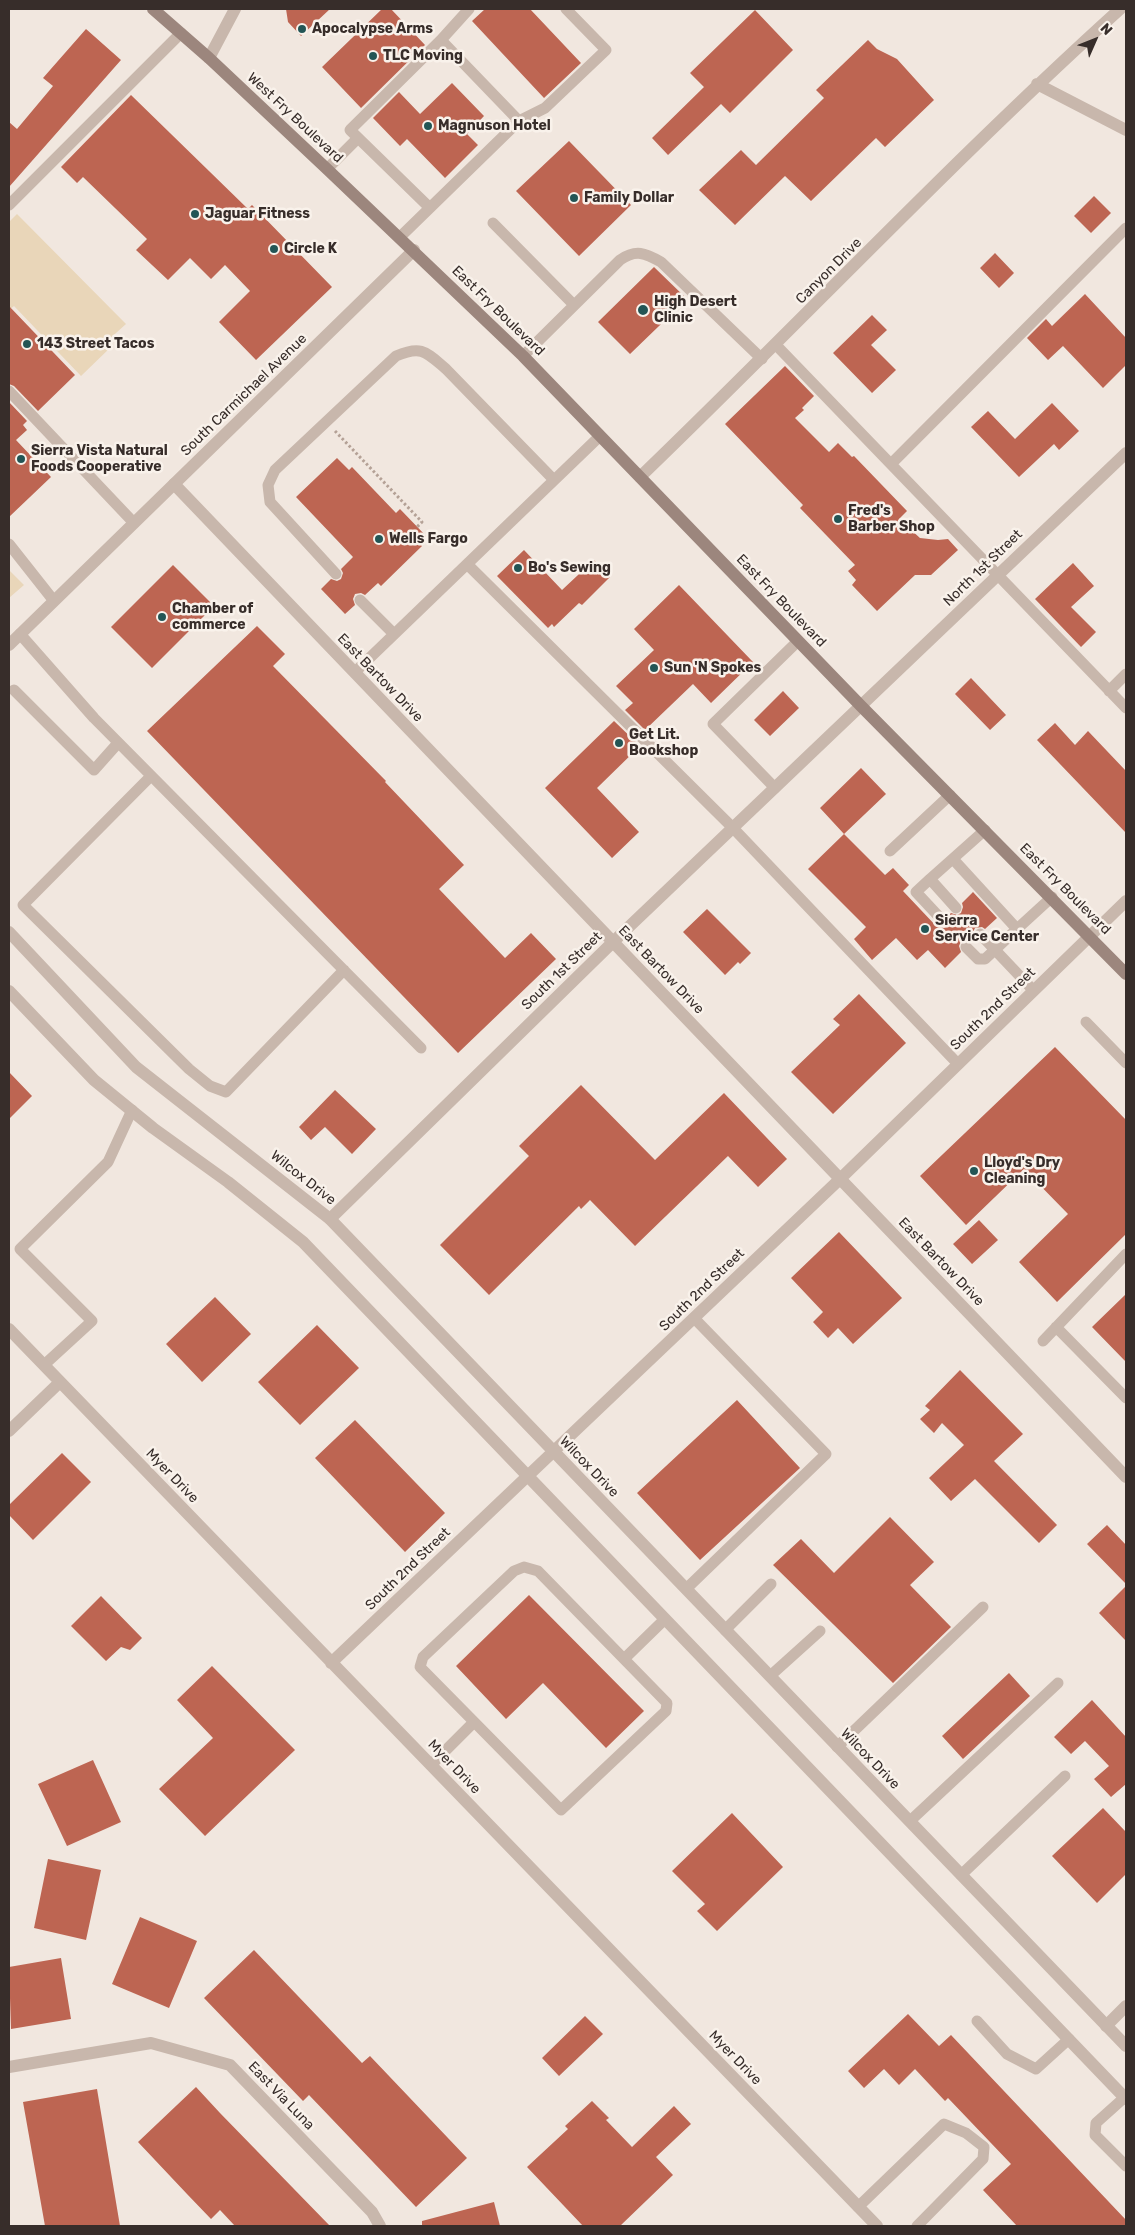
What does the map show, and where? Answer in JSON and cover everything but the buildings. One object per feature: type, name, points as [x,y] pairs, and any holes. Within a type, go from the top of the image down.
[{"type":"main road","name":"West Fry Boulevard","points":[[153,9],[209,58],[414,250]]},
{"type":"main road","name":"East Fry Boulevard","points":[[414,250],[523,356],[861,706],[1090,935],[1126,974]]},
{"type":"street","points":[[209,58],[235,9]]},
{"type":"street","name":"Canyon Drive","points":[[640,477],[762,359],[1037,84],[1120,9]]},
{"type":"street","points":[[1037,84],[1126,130]]},
{"type":"street","name":"South Carmichael Avenue","points":[[9,645],[414,250]]},
{"type":"street","name":"North 1st Street","points":[[861,706],[1126,453]]},
{"type":"street","name":"East Bartow Drive","points":[[174,484],[1126,1477]]},
{"type":"street","name":"South 1st Street","points":[[330,1219],[613,942],[861,706]]},
{"type":"street","name":"South 2nd Street","points":[[332,1662],[840,1179],[1126,901]]},
{"type":"street","name":"Wilcox Drive","points":[[9,932],[136,1067],[330,1219],[1126,2046]]},
{"type":"street","points":[[9,991],[94,1080],[303,1242],[1125,2098]]},
{"type":"street","name":"Myer Drive","points":[[9,1329],[877,2226]]},
{"type":"street","points":[[9,1431],[60,1382]]},
{"type":"street","points":[[1106,2026],[1126,2006]]},
{"type":"street","name":"East Via Luna","points":[[9,2067],[151,2043],[230,2065],[372,2212],[380,2226]]},
{"type":"lane","points":[[430,208],[350,130],[441,40],[469,9]]},
{"type":"lane","points":[[400,237],[519,121],[545,108],[606,50],[566,9]]},
{"type":"lane","points":[[9,205],[181,33]]},
{"type":"lane","points":[[441,40],[519,121]]},
{"type":"lane","points":[[327,169],[358,138]]},
{"type":"lane","points":[[493,223],[574,305]]},
{"type":"lane","points":[[891,464],[1126,228]]},
{"type":"lane","points":[[523,356],[620,260],[630,253],[648,254],[662,262],[762,359]]},
{"type":"lane","points":[[776,345],[1126,708]]},
{"type":"lane","points":[[336,574],[270,502],[268,485],[275,470],[396,356],[411,350],[426,352],[446,369],[554,480]]},
{"type":"lane","points":[[9,391],[134,522]]},
{"type":"lane","points":[[355,672],[600,436]]},
{"type":"lane","points":[[9,544],[54,600]]},
{"type":"lane","points":[[466,564],[733,828],[958,1064]]},
{"type":"lane","points":[[360,600],[394,634]]},
{"type":"lane","points":[[20,634],[118,743],[421,1048]]},
{"type":"lane","points":[[775,788],[713,724],[798,641]]},
{"type":"lane","points":[[1109,691],[1126,674]]},
{"type":"lane","points":[[14,690],[94,770],[118,743]]},
{"type":"lane","points":[[151,776],[23,905],[189,1069],[210,1086],[226,1092],[344,970]]},
{"type":"lane","points":[[890,851],[950,795]]},
{"type":"lane","points":[[943,921],[916,892],[985,830]]},
{"type":"lane","points":[[952,859],[1017,929]]},
{"type":"lane","points":[[930,879],[956,908]]},
{"type":"lane","points":[[966,947],[978,959],[985,959],[1052,897]]},
{"type":"lane","points":[[980,934],[1034,990]]},
{"type":"lane","points":[[1086,1022],[1126,1063]]},
{"type":"lane","points":[[44,1365],[92,1322],[20,1248],[108,1162],[132,1110]]},
{"type":"lane","points":[[1043,1341],[1126,1254]]},
{"type":"lane","points":[[686,1589],[826,1454],[694,1318]]},
{"type":"lane","points":[[1056,1328],[1126,1398]]},
{"type":"lane","points":[[524,1567],[538,1571],[624,1659],[667,1703],[666,1712],[561,1810],[420,1667],[423,1657],[514,1571],[524,1567]]},
{"type":"lane","points":[[725,1630],[771,1584]]},
{"type":"lane","points":[[838,1746],[983,1607]]},
{"type":"lane","points":[[624,1659],[664,1620]]},
{"type":"lane","points":[[770,1676],[820,1631]]},
{"type":"lane","points":[[910,1821],[1058,1683]]},
{"type":"lane","points":[[431,1765],[474,1722]]},
{"type":"lane","points":[[962,1875],[1064,1776]]},
{"type":"lane","points":[[977,2021],[1007,2054],[1036,2069],[1069,2039]]},
{"type":"lane","points":[[1125,2098],[1096,2123],[1095,2135],[1126,2166]]},
{"type":"lane","points":[[858,2207],[944,2124],[966,2133],[984,2147],[983,2159],[917,2226]]},
{"type":"path","points":[[326,422],[422,522],[417,526]]},
{"type":"sand","points":[[17,214],[126,324],[106,342],[111,347],[81,376],[14,306],[9,310],[9,222]]},
{"type":"sand","points":[[9,570],[24,585],[9,598]]},
{"type":"place","name":"Apocalypse Arms","points":[[302,29]]},
{"type":"place","name":"TLC Moving","points":[[373,56]]},
{"type":"place","name":"Magnuson Hotel","points":[[428,126]]},
{"type":"place","name":"Family Dollar","points":[[574,198]]},
{"type":"place","name":"Jaguar Fitness","points":[[195,214]]},
{"type":"place","name":"Circle K","points":[[274,249]]},
{"type":"place","name":"High Desert Clinic","points":[[643,310]]},
{"type":"place","name":"143 Street Tacos","points":[[27,344]]},
{"type":"place","name":"Sierra Vista Natural Foods Cooperative","points":[[21,459]]},
{"type":"place","name":"Fred's Barber Shop","points":[[838,519]]},
{"type":"place","name":"Wells Fargo","points":[[379,539]]},
{"type":"place","name":"Bo's Sewing","points":[[518,568]]},
{"type":"place","name":"Chamber of commerce","points":[[162,617]]},
{"type":"place","name":"Sun 'N Spokes","points":[[654,668]]},
{"type":"place","name":"Get Lit. Bookshop","points":[[619,743]]},
{"type":"place","name":"Sierra Service Center","points":[[925,929]]},
{"type":"place","name":"Lloyd's Dry Cleaning","points":[[974,1171]]}]
